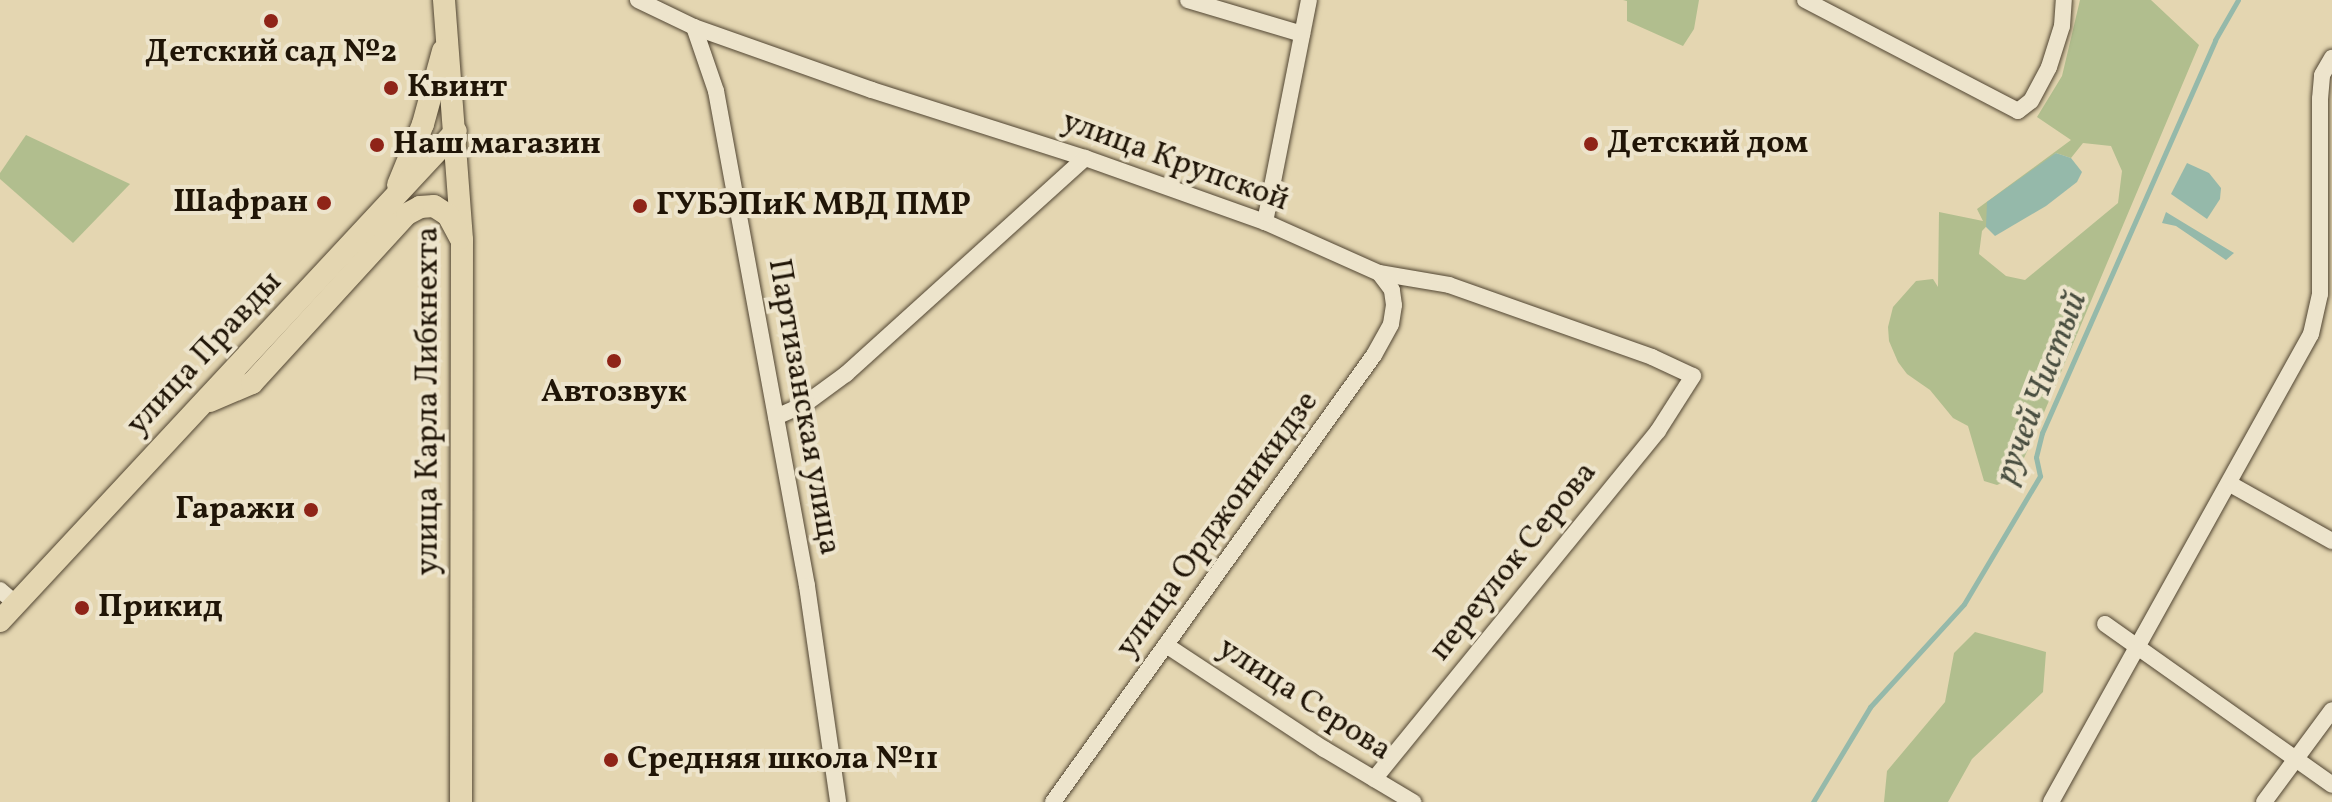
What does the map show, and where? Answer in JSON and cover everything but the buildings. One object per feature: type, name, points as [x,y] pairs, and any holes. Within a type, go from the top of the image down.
[{"type":"main road","name":"улица Карла Либкнехта","points":[[444,0],[462,240],[461,802]]},
{"type":"main road","points":[[391,201],[430,105],[447,34]]},
{"type":"main road","name":"улица Правды","points":[[0,621],[8,597],[202,404],[456,131]]},
{"type":"main road","points":[[202,404],[252,383],[407,214],[420,207],[434,206],[448,215],[462,240]]},
{"type":"street","name":"улица Крупской","points":[[638,0],[694,27],[1265,222],[1379,273],[1449,285],[1652,357],[1693,376]]},
{"type":"street","points":[[1188,0],[1302,34]]},
{"type":"street","points":[[1265,222],[1309,0]]},
{"type":"street","points":[[1805,0],[2018,111],[2031,101],[2049,67],[2062,26],[2064,0]]},
{"type":"street","name":"Партизанская улица","points":[[694,27],[716,91],[807,586],[838,802]]},
{"type":"street","points":[[2051,802],[2311,334],[2326,251],[2320,99],[2322,75],[2332,58]]},
{"type":"street","points":[[776,417],[805,404],[846,374],[1085,158]]},
{"type":"street","name":"улица Орджоникидзе","points":[[1053,802],[1374,355],[1391,324],[1394,305],[1392,290],[1379,273]]},
{"type":"street","name":"переулок Серова","points":[[1374,779],[1658,431],[1693,376]]},
{"type":"street","points":[[2230,484],[2332,541]]},
{"type":"street","points":[[2105,624],[2332,785]]},
{"type":"street","name":"улица Серова","points":[[1166,645],[1413,802]]},
{"type":"street","points":[[2264,802],[2332,710]]},
{"type":"green space","points":[[1623,0],[1699,0],[1694,29],[1683,46],[1627,21],[1627,1]]},
{"type":"green space","points":[[2080,0],[2151,0],[2199,45],[2032,441],[2015,477],[1997,485],[1984,481],[1968,426],[1953,418],[1930,390],[1907,374],[1898,362],[1889,341],[1888,327],[1893,307],[1916,281],[1933,279],[1938,287],[1939,212],[1983,221],[1977,209],[2071,140],[2037,117],[2062,76]],"holes":[[[2083,143],[2111,146],[2122,171],[2118,203],[2025,280],[2006,276],[1979,254],[1982,231],[2056,153],[2071,158]]]},
{"type":"green space","points":[[26,135],[130,184],[73,243],[0,179],[0,173]]},
{"type":"green space","points":[[1975,632],[2046,652],[2043,692],[1972,759],[1948,802],[1884,802],[1887,771],[1945,702],[1954,653]]},
{"type":"shaded area","points":[[2056,153],[2071,158],[2082,172],[2077,182],[2046,206],[1995,236],[1986,227],[1987,202]]},
{"type":"shaded area","points":[[2187,163],[2209,173],[2221,188],[2220,199],[2207,219],[2171,194]]},
{"type":"shaded area","points":[[2166,212],[2234,253],[2226,260],[2176,226],[2162,223]]},
{"type":"waterway","name":"ручей Чистый","points":[[1813,802],[1870,707],[1964,604],[2040,476],[2036,457],[2042,433],[2215,40],[2238,0]]},
{"type":"place","name":"Детский сад №2","points":[[271,21]]},
{"type":"place","name":"Квинт","points":[[391,88]]},
{"type":"place","name":"Детский дом","points":[[1591,144]]},
{"type":"place","name":"Наш магазин","points":[[377,145]]},
{"type":"place","name":"Шафран","points":[[324,203]]},
{"type":"place","name":"ГУБЭПиК МВД ПМР","points":[[640,206]]},
{"type":"place","name":"Автозвук","points":[[614,361]]},
{"type":"place","name":"Гаражи","points":[[311,510]]},
{"type":"place","name":"Прикид","points":[[82,608]]},
{"type":"place","name":"Средняя школа №11","points":[[611,760]]}]
